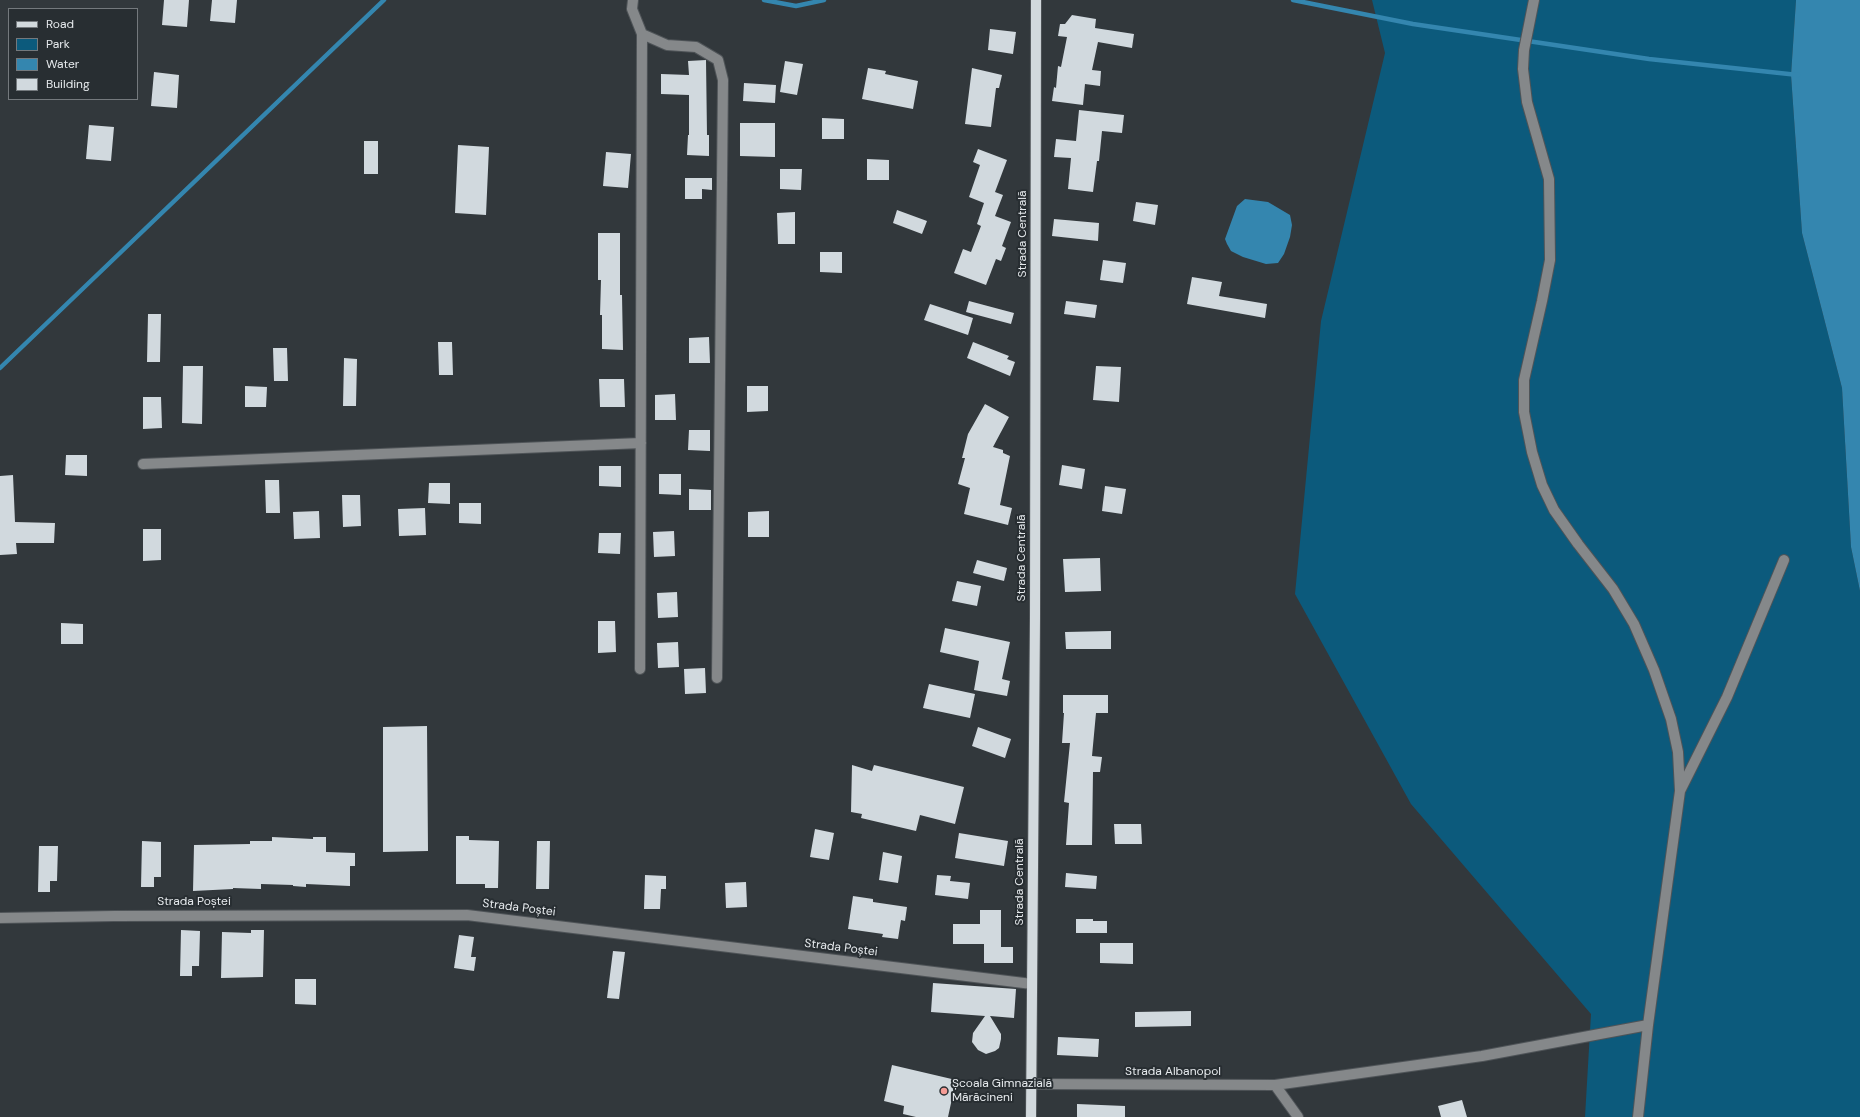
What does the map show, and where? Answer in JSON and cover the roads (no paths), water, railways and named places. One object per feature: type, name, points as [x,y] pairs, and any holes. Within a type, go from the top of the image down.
[{"type":"main road","name":"Strada Centrală","points":[[1031,1117],[1036,0]]},
{"type":"street","points":[[633,0],[632,9],[642,34],[640,669]]},
{"type":"street","points":[[1534,0],[1524,50],[1523,69],[1526,102],[1549,179],[1550,260],[1524,380],[1524,412],[1532,452],[1542,485],[1554,510],[1578,544],[1614,589],[1634,624],[1652,663],[1671,719],[1678,752],[1680,791],[1648,1025],[1638,1117]]},
{"type":"street","points":[[642,34],[668,45],[696,47],[718,60],[723,80],[717,678]]},
{"type":"street","points":[[143,464],[641,443]]},
{"type":"street","points":[[1680,791],[1727,698],[1784,560]]},
{"type":"street","name":"Strada Poștei","points":[[0,918],[121,916],[467,915],[1032,984]]},
{"type":"street","name":"Strada Albanopol","points":[[1032,1084],[1275,1085],[1482,1056],[1648,1025]]},
{"type":"street","points":[[1275,1085],[1298,1117]]},
{"type":"water","points":[[1796,0],[1860,0],[1860,591],[1851,547],[1842,388],[1802,233],[1791,75]]},
{"type":"water","points":[[1245,199],[1268,202],[1290,215],[1292,225],[1290,237],[1284,254],[1278,263],[1266,264],[1243,257],[1231,251],[1227,244],[1225,239],[1237,206]]},
{"type":"waterway","points":[[0,368],[384,0]]},
{"type":"waterway","points":[[764,0],[796,6],[824,0]]},
{"type":"waterway","points":[[1293,0],[1413,24],[1649,59],[1798,75]]},
{"type":"place","name":"Școala Gimnazială Mărăcineni","points":[[944,1091]]}]
